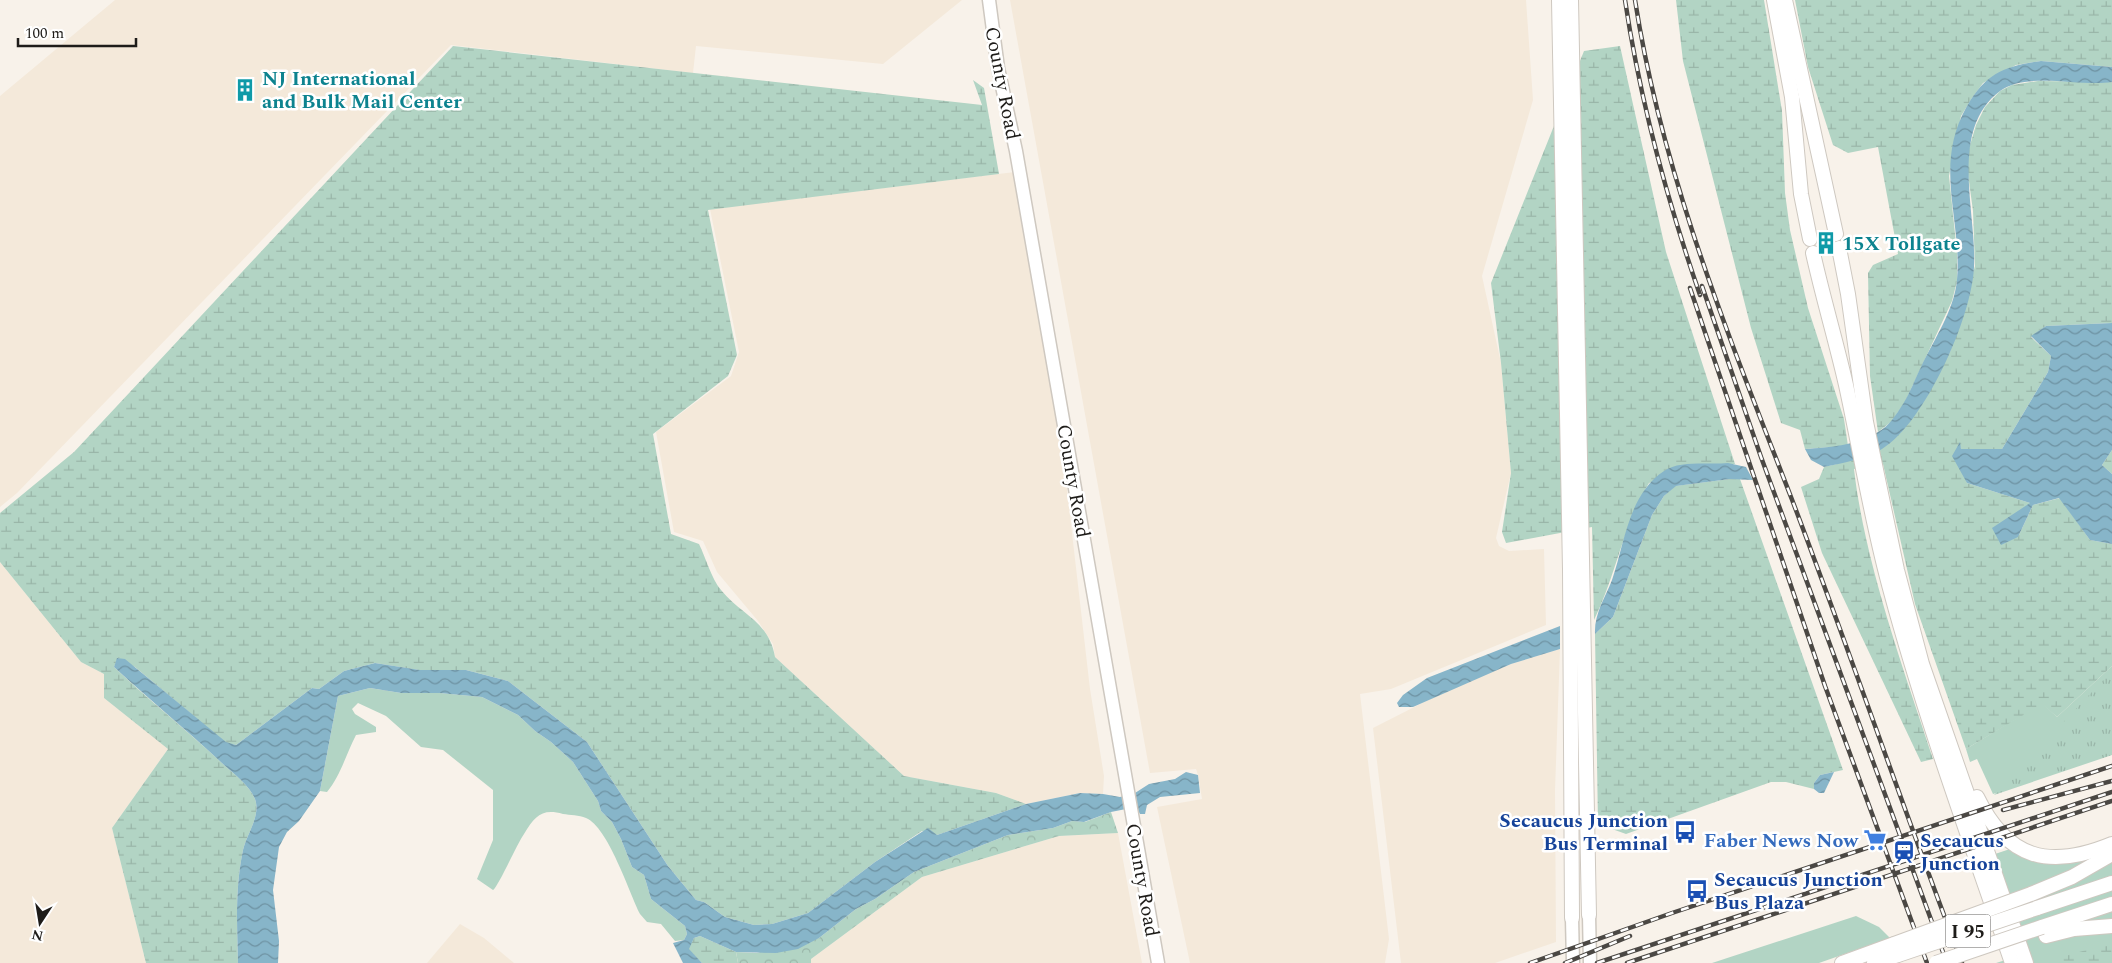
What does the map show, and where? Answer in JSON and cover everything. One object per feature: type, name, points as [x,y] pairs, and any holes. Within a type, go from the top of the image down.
[{"type":"highway","points":[[1559,0],[1570,569],[1572,918]]},
{"type":"highway","points":[[1571,0],[1589,915]]},
{"type":"highway","points":[[1774,0],[1792,97],[1800,188],[1812,246],[1860,423],[1870,474],[1882,557],[1900,625],[1958,807],[2012,963]]},
{"type":"highway","points":[[1785,0],[1848,294],[1860,423]]},
{"type":"highway","points":[[1870,474],[1922,664],[2026,963]]},
{"type":"highway","points":[[1914,631],[1970,783],[1999,833],[2022,850],[2045,856],[2080,854],[2112,844]]},
{"type":"highway","points":[[1842,963],[1896,949],[2079,873],[2112,854]]},
{"type":"highway","name":"I 95","points":[[1874,963],[1896,949],[2037,908],[2112,883]]},
{"type":"highway","points":[[2044,932],[2112,904]]},
{"type":"highway","points":[[2044,932],[2111,926]]},
{"type":"highway","name":"I 95","points":[[1936,963],[1986,946],[2044,932]]},
{"type":"main road","name":"County Road","points":[[989,0],[998,68],[1016,151],[1158,963]]},
{"type":"main road","points":[[1589,915],[1590,963]]},
{"type":"main road","points":[[1572,918],[1573,963]]},
{"type":"shaded area","name":"NJ International and Bulk Mail Center","points":[[115,0],[962,0],[883,64],[696,46],[693,73],[451,45],[17,493],[0,507],[0,96]]},
{"type":"shaded area","points":[[1010,0],[1526,0],[1533,100],[1482,276],[1501,363],[1511,473],[1496,538],[1499,546],[1509,551],[1544,549],[1546,625],[1391,689],[1360,694],[1389,939],[1385,963],[1190,963],[1157,807],[1202,799],[1198,775],[1196,769],[1150,773]]},
{"type":"shaded area","points":[[1015,172],[1063,455],[1090,689],[1104,776],[1103,794],[1080,793],[1026,804],[996,793],[904,776],[775,657],[773,644],[758,621],[717,572],[703,541],[674,532],[656,432],[731,376],[739,352],[710,209]]},
{"type":"shaded area","points":[[0,562],[81,662],[104,674],[104,698],[168,749],[112,828],[146,963],[0,963]]},
{"type":"shaded area","points":[[1560,649],[1555,791],[1556,942],[1495,963],[1401,963],[1373,728],[1434,697],[1511,664]]},
{"type":"shaded area","points":[[1118,833],[1142,963],[811,963],[811,959],[922,877],[1059,836]]},
{"type":"shaded area","points":[[460,924],[484,938],[514,963],[427,963]]},
{"type":"green space","points":[[1676,0],[1764,0],[1782,111],[1785,193],[1790,230],[1808,308],[1844,419],[1848,446],[1805,449],[1800,430],[1781,423],[1751,328],[1683,61]]},
{"type":"green space","points":[[1795,0],[2112,0],[2112,67],[2041,61],[2016,65],[1983,83],[1961,116],[1949,176],[1957,253],[1957,281],[1952,301],[1905,402],[1892,421],[1878,432],[1870,376],[1868,273],[1873,265],[1898,254],[1878,147],[1848,153],[1833,145],[1808,67]]},
{"type":"green space","points":[[453,46],[982,105],[973,80],[984,88],[999,174],[708,210],[737,355],[728,376],[653,434],[671,534],[699,544],[717,585],[729,599],[761,627],[772,645],[775,657],[904,776],[996,793],[1026,804],[937,835],[922,831],[875,862],[808,913],[772,924],[754,925],[725,917],[704,902],[696,900],[668,866],[587,742],[508,681],[466,670],[419,670],[375,663],[344,671],[319,689],[312,688],[236,745],[226,743],[135,667],[118,658],[114,667],[241,780],[253,794],[256,805],[255,818],[240,864],[237,906],[238,963],[146,963],[112,828],[168,749],[104,698],[104,674],[81,662],[0,562],[0,513],[74,452]]},
{"type":"green space","points":[[1620,46],[1666,252],[1735,464],[1708,465],[1649,483],[1626,533],[1602,603],[1594,620],[1592,527],[1506,543],[1502,532],[1511,473],[1501,363],[1491,283],[1584,51]]},
{"type":"green space","points":[[2038,81],[2112,82],[2112,323],[2046,326],[2031,337],[2051,356],[2048,372],[2002,449],[1961,449],[1959,443],[1967,483],[2030,503],[2018,537],[2033,505],[2060,498],[2090,540],[2112,544],[2112,666],[2057,717],[2042,704],[1966,749],[1915,604],[1883,464],[1854,469],[1859,505],[1886,615],[1933,759],[1921,762],[1822,553],[1801,487],[1819,479],[1824,467],[1837,464],[1918,410],[1950,352],[1975,266],[1968,152],[1976,125],[1985,107],[2000,91],[2012,85]]},
{"type":"green space","points":[[2112,450],[2112,474],[2102,465]]},
{"type":"green space","points":[[1740,479],[1843,770],[1820,775],[1814,783],[1814,789],[1786,782],[1771,782],[1626,834],[1598,824],[1595,634],[1613,617],[1652,515],[1664,496],[1675,486]]},
{"type":"green space","points":[[2112,666],[2112,754],[1993,794],[1977,759],[1970,762],[1966,749],[2042,703],[2057,717]]},
{"type":"green space","points":[[2112,671],[2112,755],[1994,795]]},
{"type":"green space","points":[[370,688],[401,693],[439,693],[482,697],[518,715],[573,762],[598,801],[601,811],[612,822],[632,867],[644,875],[651,899],[685,926],[687,934],[684,940],[675,941],[661,924],[647,922],[640,914],[610,847],[594,824],[583,817],[556,812],[540,815],[532,822],[524,834],[493,890],[477,879],[493,840],[493,790],[443,750],[421,747],[386,716],[358,703],[352,709],[355,714],[376,727],[376,732],[356,735],[340,772],[332,785],[327,792],[320,791],[338,696]]},
{"type":"green space","points":[[1111,812],[1118,833],[1059,836],[922,877],[811,959],[811,963],[738,963],[736,952],[757,953],[819,938],[856,909],[875,899],[914,872],[1008,835],[1053,828],[1072,821],[1085,822]]},
{"type":"green space","points":[[2112,841],[2112,963],[1996,963],[2028,953],[1995,854],[2010,849],[2052,862]]},
{"type":"green space","points":[[1856,916],[1879,927],[1890,938],[1819,963],[1712,963]]},
{"type":"green space","points":[[700,936],[736,952],[738,963],[702,963],[688,949],[694,938]]},
{"type":"green space","points":[[2112,943],[2112,963],[2047,963],[2050,960]]},
{"type":"water","points":[[2041,61],[2112,67],[2112,82],[2025,82],[2011,85],[2000,91],[1984,108],[1974,127],[1970,150],[1970,198],[1974,246],[1971,288],[1965,313],[1943,367],[1914,417],[1898,436],[1882,449],[1861,458],[1824,467],[1811,460],[1805,449],[1843,445],[1869,437],[1882,430],[1906,400],[1948,314],[1955,291],[1957,257],[1950,171],[1957,128],[1974,95],[1989,79],[2007,69]]},
{"type":"water","points":[[2112,323],[2112,450],[2102,465],[2112,474],[2112,544],[2090,540],[2059,498],[2033,505],[2018,537],[2001,545],[1992,528],[2030,503],[1967,483],[1952,456],[1960,442],[1961,449],[2002,449],[2048,372],[2051,356],[2031,336],[2046,326]]},
{"type":"water","points":[[1728,463],[1746,467],[1753,480],[1730,479],[1676,486],[1664,496],[1652,515],[1613,617],[1595,634],[1598,613],[1612,580],[1629,521],[1635,506],[1652,481],[1664,471],[1678,465]]},
{"type":"water","points":[[1560,626],[1560,649],[1511,664],[1413,707],[1399,707],[1397,703],[1403,695],[1427,678]]},
{"type":"water","points":[[117,658],[125,659],[226,742],[236,745],[312,688],[319,689],[344,671],[375,663],[420,670],[466,670],[508,681],[587,742],[668,866],[696,900],[704,902],[725,917],[754,925],[772,924],[808,913],[875,862],[928,828],[937,835],[1026,804],[1080,793],[1120,797],[1135,793],[1149,784],[1175,779],[1186,772],[1198,775],[1200,793],[1160,797],[1147,805],[1145,814],[1140,814],[1136,807],[1111,812],[1084,822],[1072,821],[1053,828],[1008,835],[914,872],[875,899],[856,909],[819,938],[798,949],[776,953],[736,952],[700,936],[694,938],[689,949],[702,963],[683,963],[673,943],[684,940],[687,934],[685,926],[651,899],[644,875],[632,867],[612,822],[601,811],[598,801],[573,762],[551,742],[535,731],[518,715],[482,697],[439,693],[401,693],[370,688],[338,696],[320,791],[299,821],[287,832],[279,847],[273,890],[279,941],[278,963],[238,963],[237,906],[240,864],[255,818],[255,799],[246,785],[237,776],[114,667]]},
{"type":"water","points":[[1834,772],[1824,793],[1819,793],[1814,789],[1814,783],[1820,775]]},
{"type":"railway","points":[[1625,0],[1638,75],[1656,149],[1676,223],[1700,295]]},
{"type":"railway","points":[[1635,0],[1647,65],[1662,128],[1700,253],[1962,963]]},
{"type":"railway","points":[[1702,286],[1761,457],[1947,963]]},
{"type":"railway","points":[[1690,288],[1825,686],[1927,963]]},
{"type":"railway","points":[[1530,963],[1672,913],[2112,766]]},
{"type":"railway","points":[[2003,810],[2112,781]]},
{"type":"railway","points":[[1597,963],[2112,792]]},
{"type":"railway","points":[[1627,963],[2112,801]]},
{"type":"railway","points":[[1565,963],[1630,936]]},
{"type":"place","name":"NJ International and Bulk Mail Center","points":[[245,90]]},
{"type":"place","name":"15X Tollgate","points":[[1826,243]]},
{"type":"place","name":"Secaucus Junction Bus Terminal","points":[[1685,832]]},
{"type":"place","name":"Faber News Now","points":[[1875,840]]},
{"type":"place","name":"Secaucus Junction","points":[[1904,852]]},
{"type":"place","name":"Secaucus Junction Bus Plaza","points":[[1697,891]]}]
